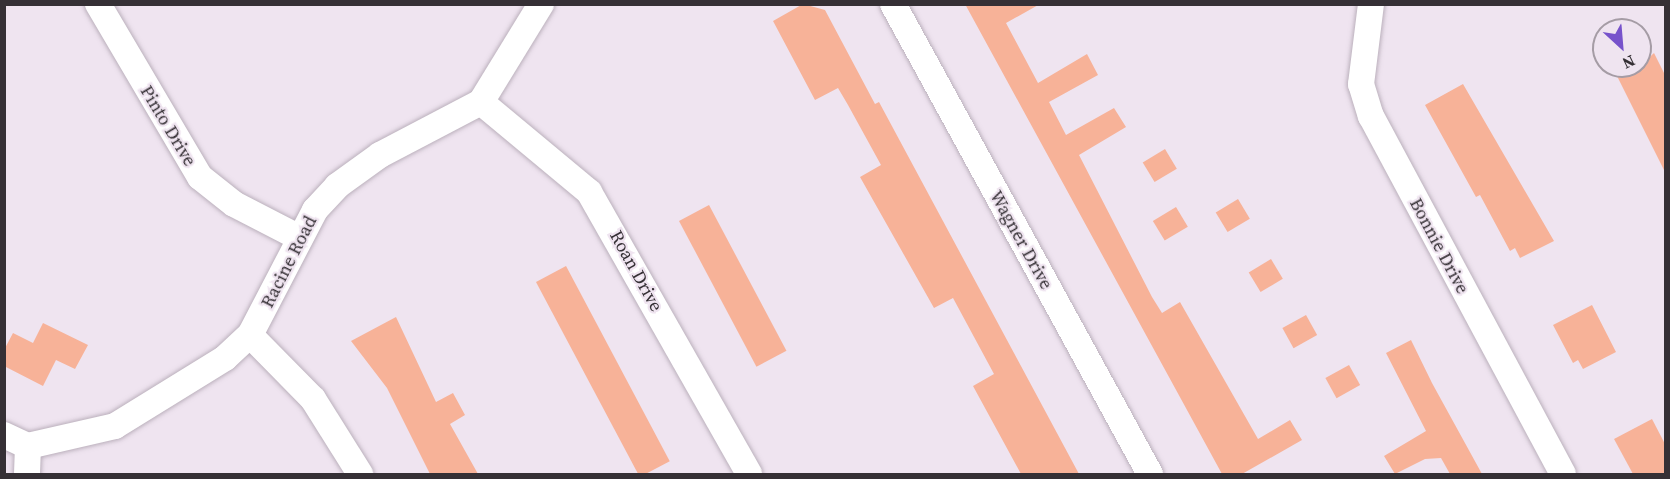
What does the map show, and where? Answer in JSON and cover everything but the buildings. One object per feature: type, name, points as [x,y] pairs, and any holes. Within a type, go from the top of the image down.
[{"type":"street","name":"Pinto Drive","points":[[98,4],[200,177],[234,204],[298,237]]},
{"type":"street","name":"Racine Road","points":[[28,446],[115,426],[192,383],[250,335],[277,290],[298,237],[315,210],[354,172],[481,102],[541,4]]},
{"type":"street","name":"Wagner Drive","points":[[893,4],[1150,474]]},
{"type":"street","name":"Bonnie Drive","points":[[1371,4],[1361,84],[1371,116],[1563,474]]},
{"type":"street","name":"Roan Drive","points":[[481,102],[589,192],[749,474]]},
{"type":"street","points":[[250,335],[314,399],[360,474]]},
{"type":"street","points":[[4,435],[28,446],[27,474]]}]
